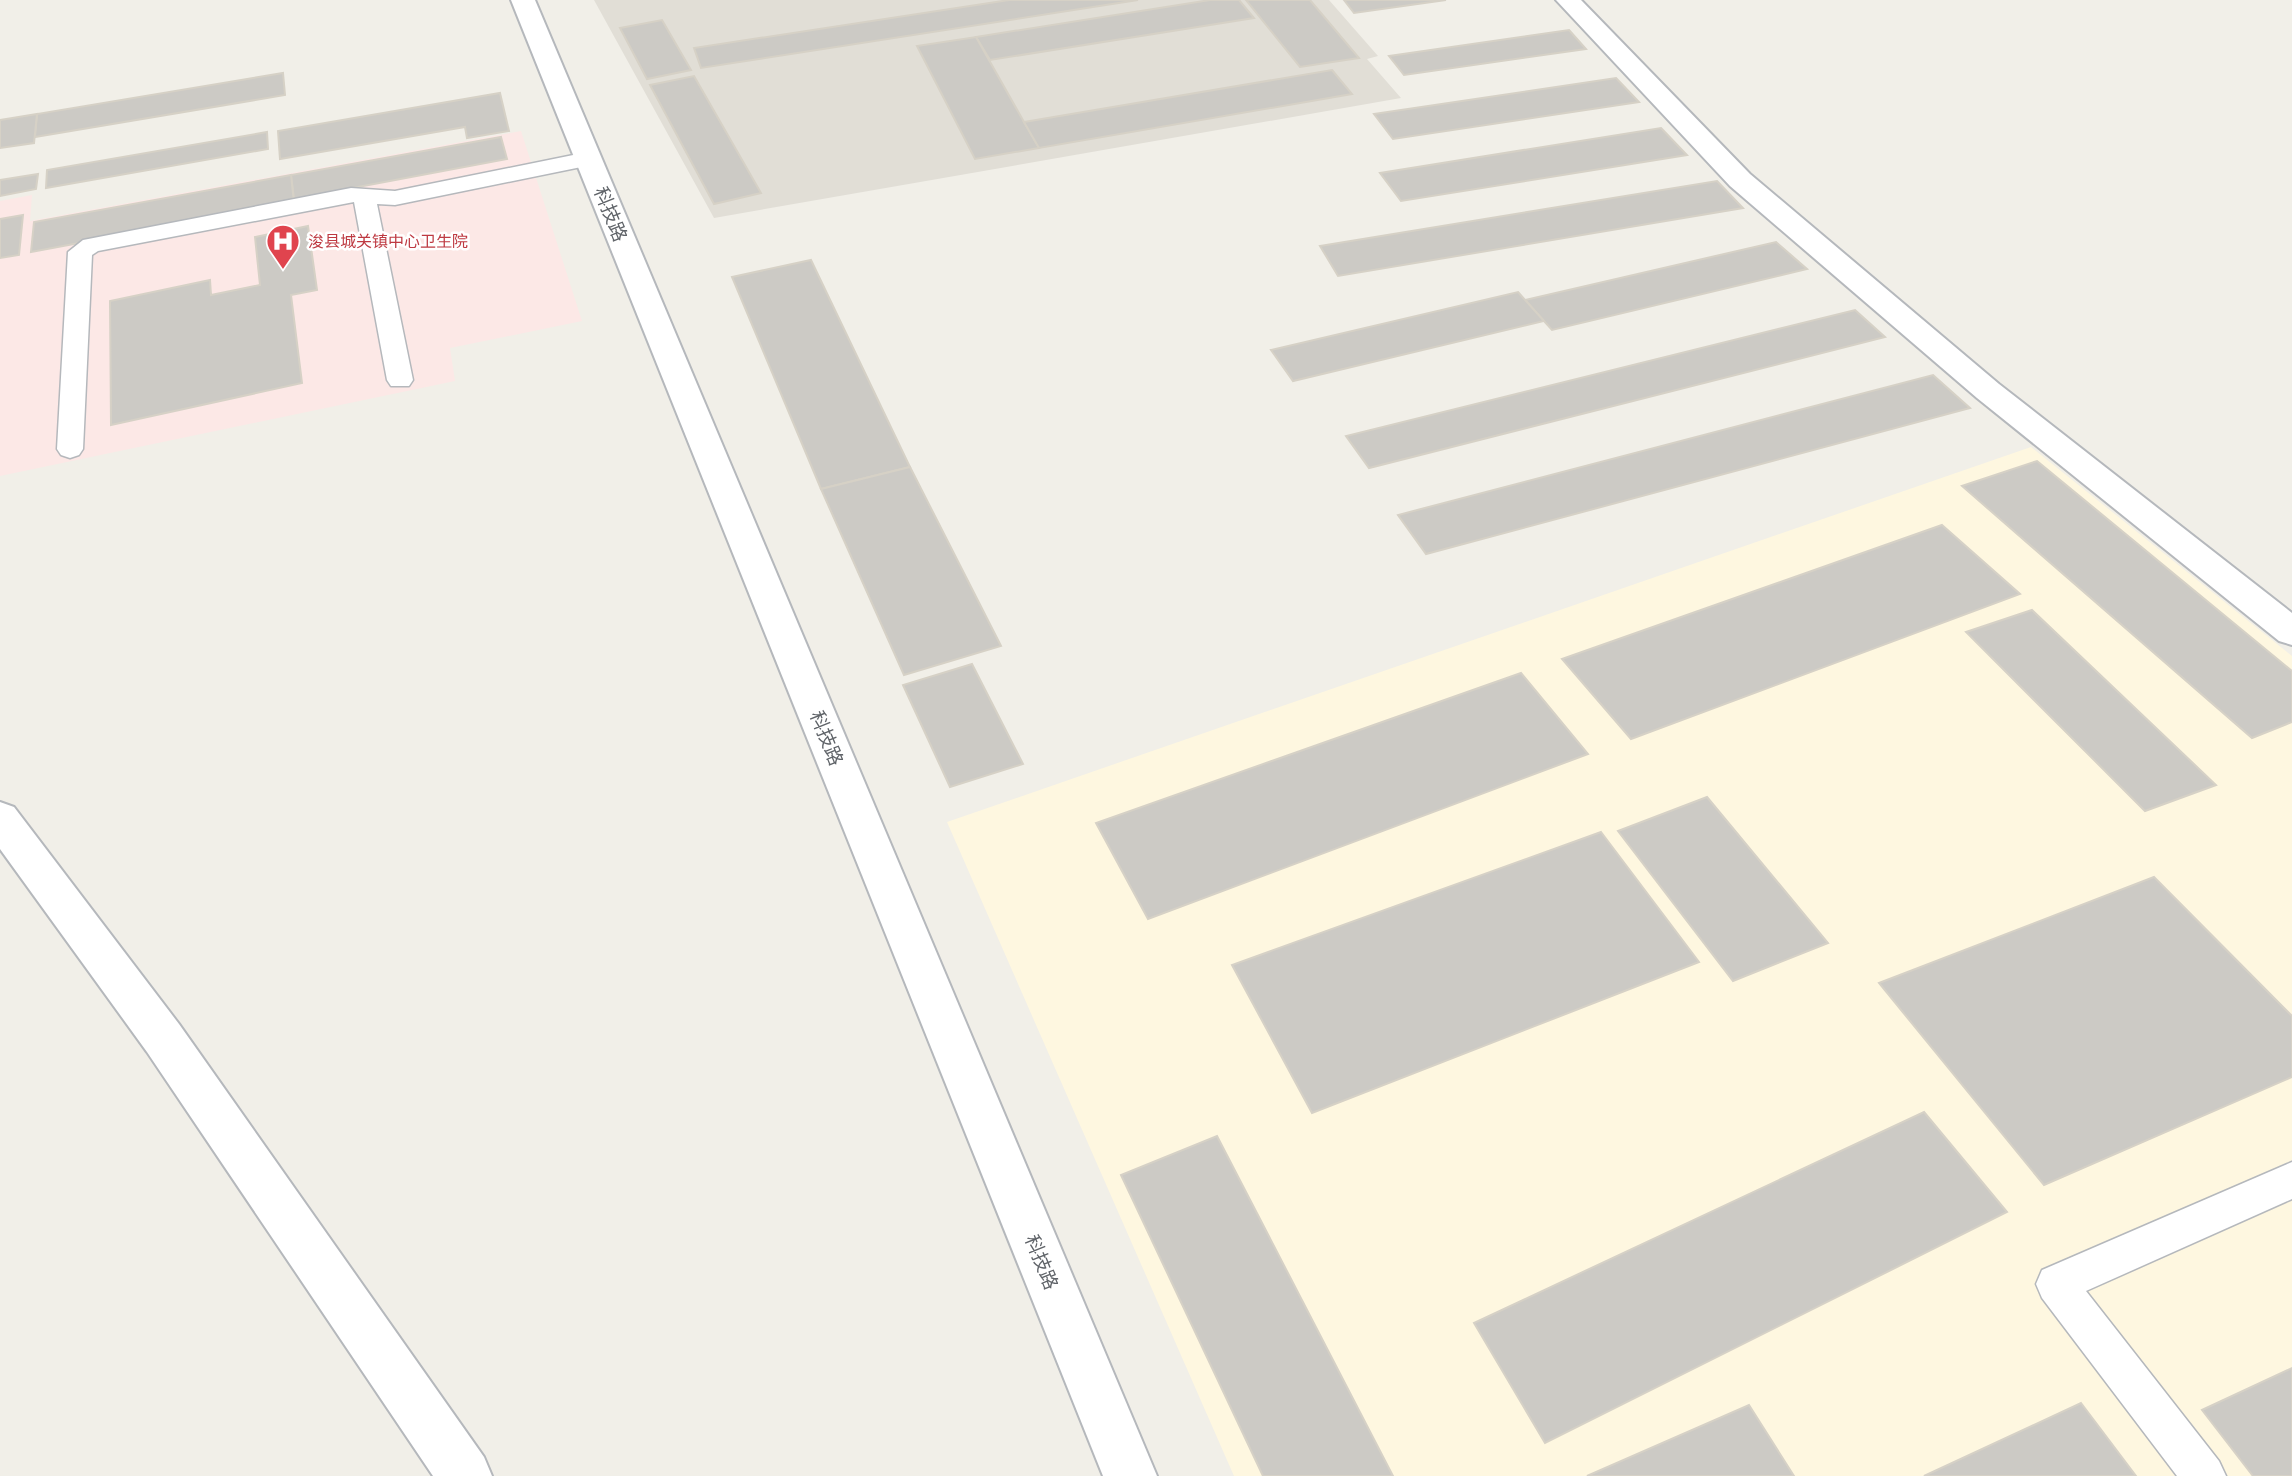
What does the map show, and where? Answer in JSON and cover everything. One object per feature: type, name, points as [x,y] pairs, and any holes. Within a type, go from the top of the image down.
[{"type":"street","name":"科技路","points":[[523,0],[1130,1476]]},
{"type":"street","points":[[1568,0],[1740,180],[1988,391],[2292,632]]},
{"type":"street","points":[[0,818],[163,1038],[465,1476]]},
{"type":"lane","points":[[71,449],[80,252],[91,245],[364,195],[395,198],[588,159]]},
{"type":"lane","points":[[364,195],[400,380]]},
{"type":"lane","points":[[2204,1476],[2056,1284],[2292,1180]]},
{"type":"shaded area","points":[[594,0],[1329,0],[1378,56],[1367,59],[1401,98],[714,218]]},
{"type":"shaded area","name":"浚县城关镇中心卫生院","points":[[521,131],[582,321],[450,348],[455,381],[0,476],[0,201],[32,195],[30,221]]},
{"type":"shaded area","points":[[2031,447],[2292,656],[2292,1476],[1234,1476],[947,822]]},
{"type":"building","points":[[1009,0],[1138,0],[701,68],[694,48]]},
{"type":"building","points":[[1210,0],[1239,0],[1254,18],[990,60],[976,37]]},
{"type":"building","points":[[1246,0],[1310,0],[1359,58],[1300,67]]},
{"type":"building","points":[[1344,0],[1446,0],[1354,13]]},
{"type":"building","points":[[662,20],[691,70],[647,79],[620,28]]},
{"type":"building","points":[[1569,30],[1586,49],[1404,75],[1389,56]]},
{"type":"building","points":[[976,37],[1039,148],[975,159],[917,46]]},
{"type":"building","points":[[1332,70],[1352,94],[1039,148],[1024,122]]},
{"type":"building","points":[[283,73],[285,95],[35,137],[37,114]]},
{"type":"building","points":[[694,76],[761,193],[714,204],[650,85]]},
{"type":"building","points":[[1616,78],[1639,102],[1393,139],[1374,114]]},
{"type":"building","points":[[500,93],[509,131],[467,138],[465,127],[280,159],[278,131]]},
{"type":"building","points":[[37,114],[34,143],[0,148],[0,120]]},
{"type":"building","points":[[1661,128],[1687,155],[1401,201],[1380,173]]},
{"type":"building","points":[[267,132],[268,149],[46,188],[47,170]]},
{"type":"building","points":[[501,137],[507,159],[294,199],[291,175]]},
{"type":"building","points":[[38,174],[36,189],[0,196],[0,180]]},
{"type":"building","points":[[291,175],[294,203],[31,252],[34,222]]},
{"type":"building","points":[[1717,181],[1743,208],[1338,276],[1320,246]]},
{"type":"building","points":[[23,215],[19,255],[0,258],[0,219]]},
{"type":"building","points":[[308,226],[317,290],[291,295],[302,383],[111,425],[110,301],[210,280],[211,295],[260,285],[255,237]]},
{"type":"building","points":[[1776,242],[1807,269],[1552,330],[1525,300]]},
{"type":"building","points":[[811,260],[910,467],[821,489],[732,277]]},
{"type":"building","points":[[1518,292],[1544,321],[1293,381],[1271,350]]},
{"type":"building","points":[[1855,310],[1885,337],[1369,468],[1346,436]]},
{"type":"building","points":[[1933,375],[1970,408],[1426,554],[1398,515]]},
{"type":"building","points":[[2037,461],[2292,671],[2292,722],[2252,738],[1962,486]]},
{"type":"building","points":[[910,467],[1001,646],[904,675],[821,489]]},
{"type":"building","points":[[1942,525],[2020,594],[1631,739],[1562,659]]},
{"type":"building","points":[[2032,610],[2216,785],[2145,811],[1966,632]]},
{"type":"building","points":[[972,664],[1023,764],[950,787],[903,685]]},
{"type":"building","points":[[1521,673],[1588,754],[1148,919],[1096,823]]},
{"type":"building","points":[[1707,797],[1828,943],[1733,981],[1618,831]]},
{"type":"building","points":[[1601,832],[1699,962],[1312,1113],[1232,965]]},
{"type":"building","points":[[2154,877],[2292,1016],[2292,1077],[2044,1185],[1879,983]]},
{"type":"building","points":[[1924,1112],[2007,1212],[1545,1443],[1474,1323]]},
{"type":"building","points":[[1217,1136],[1393,1476],[1263,1476],[1121,1175]]},
{"type":"building","points":[[2292,1368],[2292,1476],[2253,1476],[2202,1410]]},
{"type":"building","points":[[2081,1403],[2136,1476],[1924,1476]]},
{"type":"building","points":[[1749,1405],[1794,1476],[1587,1476]]},
{"type":"place","name":"浚县城关镇中心卫生院","points":[[283,271]]}]
